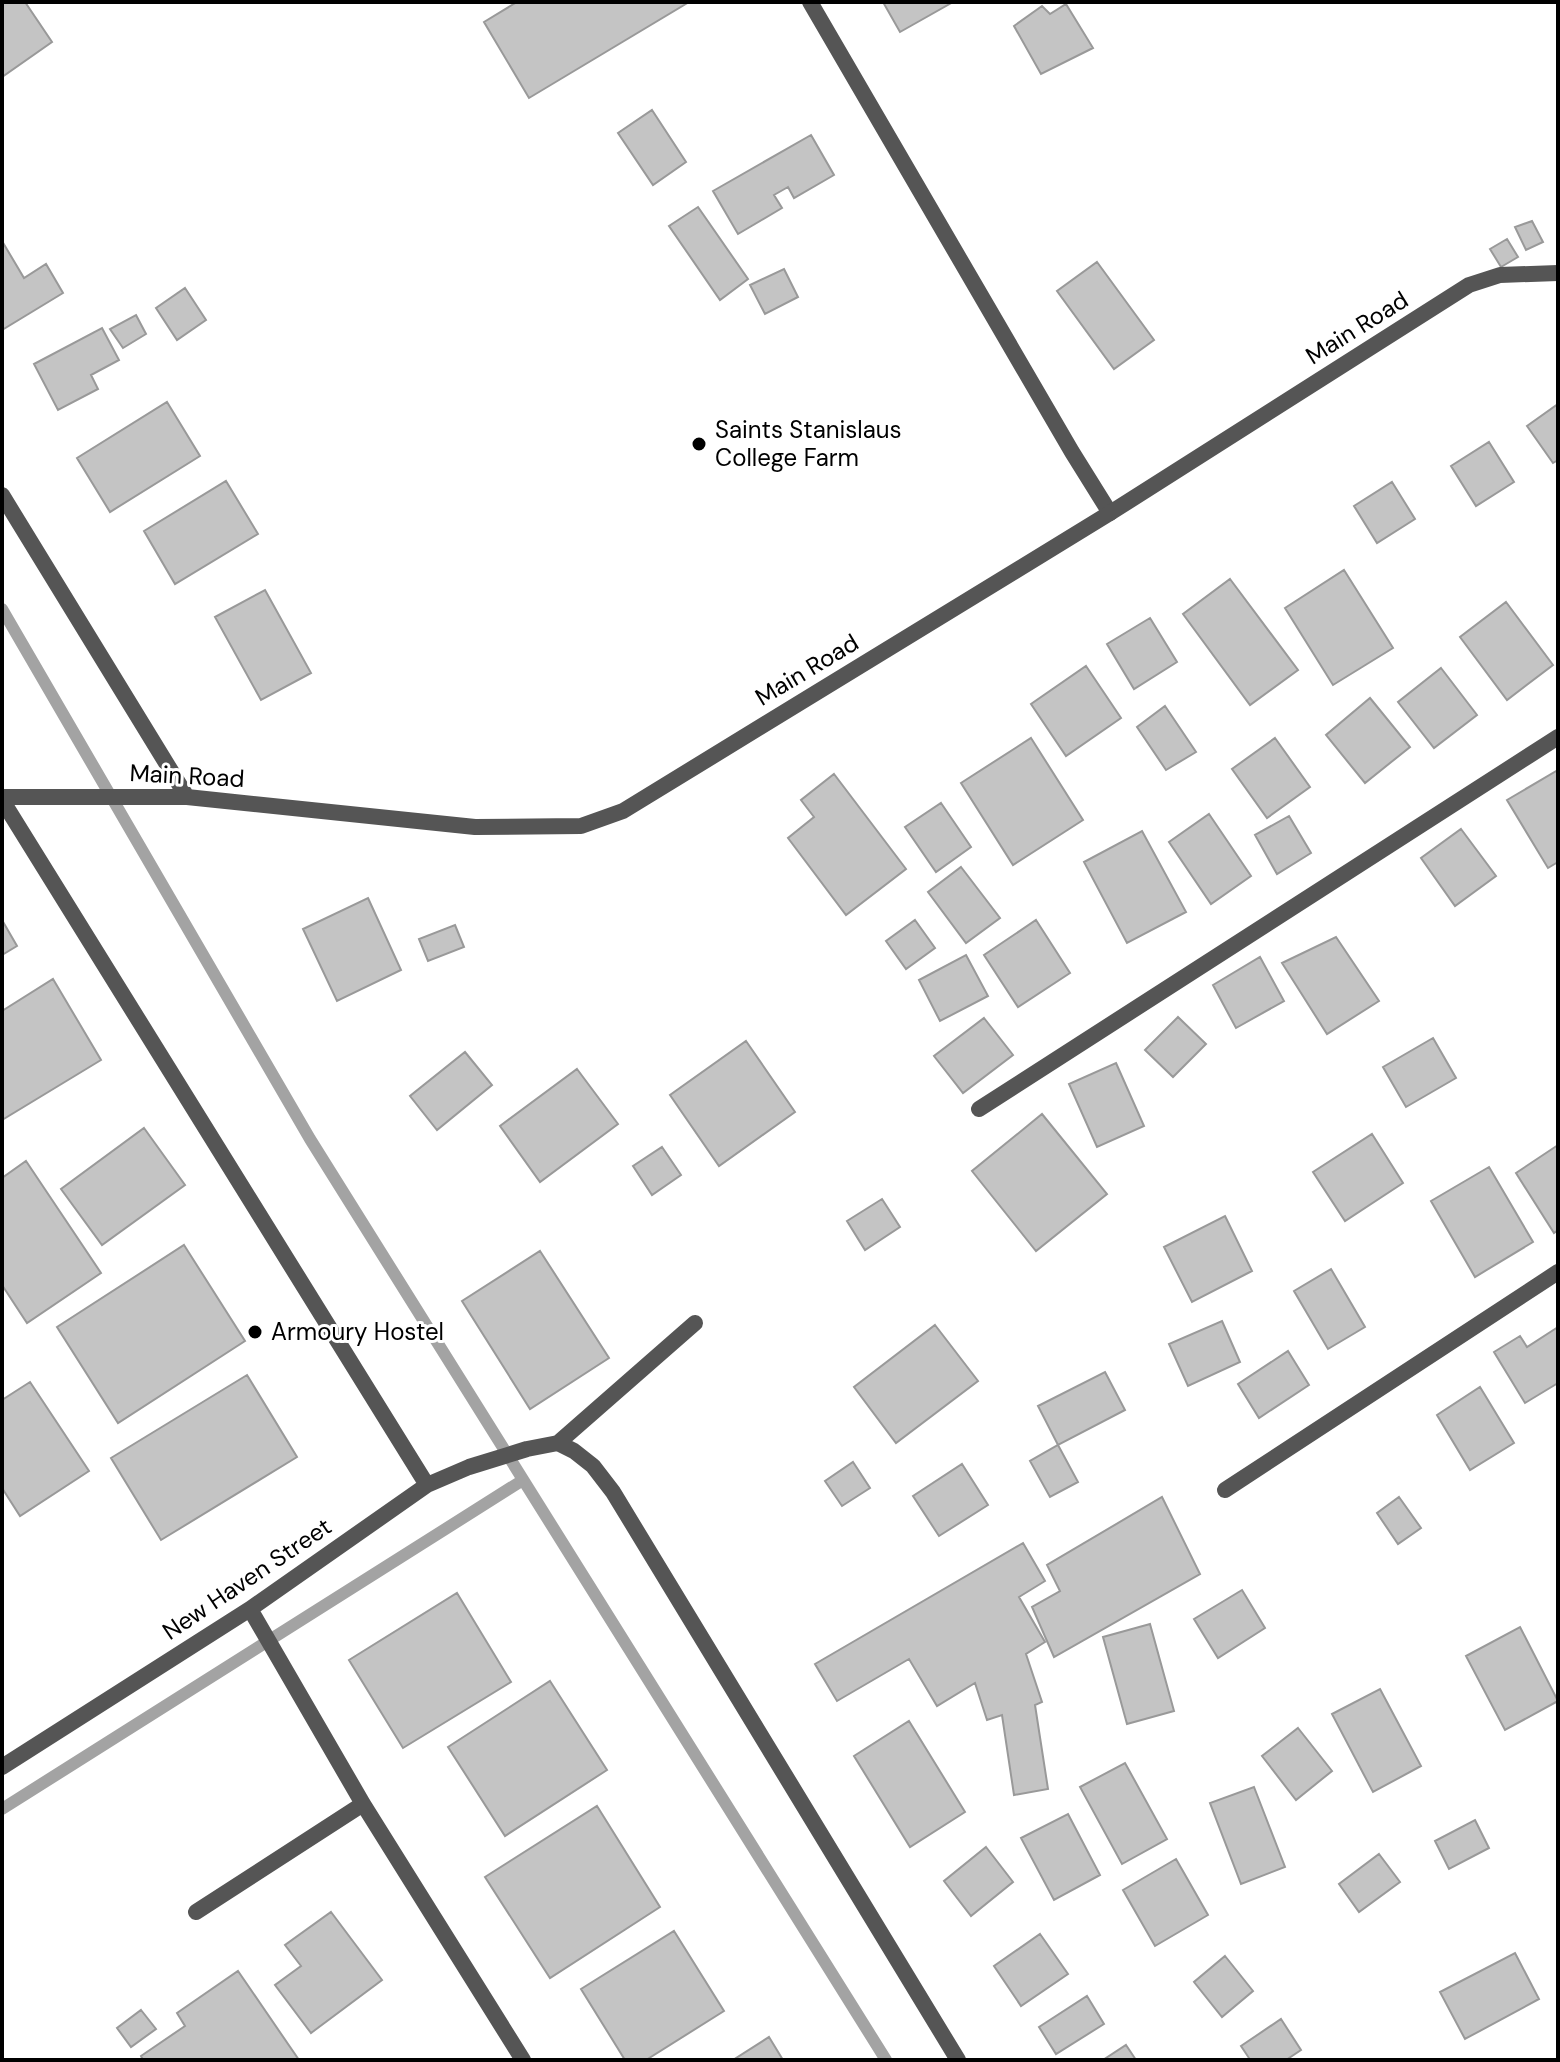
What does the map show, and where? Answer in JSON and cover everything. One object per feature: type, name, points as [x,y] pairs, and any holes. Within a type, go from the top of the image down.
[{"type":"street","points":[[810,2],[1110,513]]},
{"type":"street","name":"Main Road","points":[[2,798],[53,795],[187,797],[475,827],[581,826],[623,811],[1110,513],[1469,285],[1500,275],[1558,273]]},
{"type":"street","points":[[2,495],[187,797]]},
{"type":"street","points":[[979,1109],[1558,737]]},
{"type":"street","points":[[2,798],[427,1485]]},
{"type":"street","points":[[1225,1490],[1558,1272]]},
{"type":"street","points":[[695,1323],[558,1443],[593,1466],[613,1492],[958,2060]]},
{"type":"street","name":"New Haven Street","points":[[2,1767],[250,1609],[427,1485],[469,1467],[558,1443]]},
{"type":"street","points":[[250,1609],[363,1804],[523,2060]]},
{"type":"street","points":[[196,1912],[363,1804]]},
{"type":"building","points":[[2,2],[25,2],[52,42],[2,77]]},
{"type":"building","points":[[517,2],[689,2],[529,98],[484,22]]},
{"type":"building","points":[[883,2],[953,2],[900,32]]},
{"type":"building","points":[[1066,4],[1093,48],[1041,74],[1014,26],[1042,6],[1050,14]]},
{"type":"building","points":[[652,110],[686,162],[653,185],[618,133]]},
{"type":"building","points":[[811,135],[834,175],[794,198],[788,187],[774,195],[782,208],[738,234],[713,191]]},
{"type":"building","points":[[698,207],[748,279],[720,300],[669,226]]},
{"type":"building","points":[[1532,221],[1543,242],[1526,250],[1515,227]]},
{"type":"building","points":[[1507,239],[1518,257],[1501,267],[1490,249]]},
{"type":"building","points":[[2,241],[24,278],[46,264],[63,293],[2,330]]},
{"type":"building","points":[[1097,262],[1154,340],[1114,369],[1057,291]]},
{"type":"building","points":[[784,269],[798,297],[765,314],[750,285]]},
{"type":"building","points":[[185,288],[206,320],[177,340],[156,308]]},
{"type":"building","points":[[136,315],[146,334],[123,348],[110,329]]},
{"type":"building","points":[[102,328],[119,360],[91,375],[98,389],[58,410],[34,364]]},
{"type":"building","points":[[167,402],[200,456],[110,512],[77,458]]},
{"type":"building","points":[[1558,404],[1558,460],[1553,463],[1527,426]]},
{"type":"building","points":[[1489,442],[1514,482],[1476,506],[1451,466]]},
{"type":"building","points":[[226,481],[258,534],[175,584],[144,531]]},
{"type":"building","points":[[1392,482],[1415,519],[1377,543],[1354,506]]},
{"type":"building","points":[[1344,570],[1393,648],[1333,685],[1285,608]]},
{"type":"building","points":[[1230,579],[1298,670],[1250,705],[1183,614]]},
{"type":"building","points":[[265,590],[311,673],[261,700],[215,617]]},
{"type":"building","points":[[1506,602],[1553,665],[1507,700],[1460,637]]},
{"type":"building","points":[[1150,618],[1177,662],[1134,689],[1107,644]]},
{"type":"building","points":[[1086,666],[1121,718],[1066,756],[1031,704]]},
{"type":"building","points":[[1441,668],[1477,715],[1434,748],[1398,702]]},
{"type":"building","points":[[1370,698],[1410,747],[1365,783],[1326,735]]},
{"type":"building","points":[[1165,706],[1196,752],[1166,770],[1137,727]]},
{"type":"building","points":[[1031,738],[1083,820],[1013,865],[961,783]]},
{"type":"building","points":[[1275,738],[1310,787],[1267,818],[1232,769]]},
{"type":"building","points":[[1558,770],[1558,862],[1548,868],[1507,800]]},
{"type":"building","points":[[834,774],[906,869],[846,915],[788,838],[814,817],[801,800]]},
{"type":"building","points":[[941,803],[971,847],[936,872],[905,827]]},
{"type":"building","points":[[1209,814],[1251,876],[1211,904],[1169,842]]},
{"type":"building","points":[[1289,816],[1311,853],[1277,874],[1255,835]]},
{"type":"building","points":[[1461,829],[1496,876],[1455,906],[1421,858]]},
{"type":"building","points":[[1142,831],[1186,912],[1127,943],[1084,862]]},
{"type":"building","points":[[961,867],[1000,918],[966,943],[928,892]]},
{"type":"building","points":[[368,898],[401,970],[337,1001],[303,929]]},
{"type":"building","points":[[2,920],[17,946],[2,955]]},
{"type":"building","points":[[915,920],[935,948],[906,969],[886,941]]},
{"type":"building","points":[[1036,920],[1070,973],[1018,1007],[984,955]]},
{"type":"building","points":[[455,925],[464,947],[428,961],[419,939]]},
{"type":"building","points":[[1336,937],[1379,1001],[1327,1034],[1282,963]]},
{"type":"building","points":[[966,955],[988,996],[940,1021],[919,980]]},
{"type":"building","points":[[1260,957],[1284,1001],[1236,1028],[1213,985]]},
{"type":"building","points":[[53,979],[101,1060],[2,1120],[2,1011]]},
{"type":"building","points":[[1178,1017],[1206,1044],[1173,1077],[1145,1050]]},
{"type":"building","points":[[984,1018],[1013,1055],[963,1093],[934,1056]]},
{"type":"building","points":[[1433,1038],[1456,1078],[1406,1107],[1383,1067]]},
{"type":"building","points":[[746,1041],[795,1112],[719,1166],[670,1095]]},
{"type":"building","points":[[465,1052],[492,1085],[437,1130],[410,1096]]},
{"type":"building","points":[[1116,1063],[1144,1126],[1097,1147],[1069,1084]]},
{"type":"building","points":[[577,1069],[618,1124],[540,1182],[500,1126]]},
{"type":"building","points":[[1042,1114],[1107,1194],[1036,1251],[972,1171]]},
{"type":"building","points":[[144,1128],[185,1185],[102,1245],[61,1189]]},
{"type":"building","points":[[1372,1134],[1403,1183],[1345,1221],[1313,1172]]},
{"type":"building","points":[[1558,1145],[1558,1230],[1554,1233],[1516,1173]]},
{"type":"building","points":[[662,1147],[681,1175],[652,1195],[633,1166]]},
{"type":"building","points":[[26,1161],[101,1273],[27,1323],[2,1285],[2,1178]]},
{"type":"building","points":[[1489,1167],[1533,1242],[1475,1277],[1431,1201]]},
{"type":"building","points":[[882,1199],[900,1227],[865,1250],[847,1221]]},
{"type":"building","points":[[1225,1216],[1252,1271],[1192,1302],[1164,1247]]},
{"type":"building","points":[[184,1245],[245,1341],[118,1423],[57,1327]]},
{"type":"building","points":[[540,1251],[609,1358],[530,1409],[462,1301]]},
{"type":"building","points":[[1331,1269],[1365,1327],[1328,1349],[1294,1291]]},
{"type":"building","points":[[1222,1321],[1240,1362],[1188,1386],[1169,1344]]},
{"type":"building","points":[[935,1325],[978,1381],[896,1443],[854,1387]]},
{"type":"building","points":[[1558,1327],[1558,1383],[1525,1403],[1494,1352],[1520,1336],[1527,1347]]},
{"type":"building","points":[[1288,1351],[1309,1385],[1259,1418],[1238,1384]]},
{"type":"building","points":[[1105,1372],[1125,1410],[1058,1445],[1038,1406]]},
{"type":"building","points":[[247,1375],[297,1457],[161,1540],[111,1458]]},
{"type":"building","points":[[30,1382],[89,1471],[20,1516],[2,1488],[2,1400]]},
{"type":"building","points":[[1480,1387],[1514,1443],[1470,1470],[1437,1415]]},
{"type":"building","points":[[1058,1445],[1078,1482],[1050,1497],[1030,1461]]},
{"type":"building","points":[[853,1462],[870,1488],[842,1506],[825,1481]]},
{"type":"building","points":[[962,1464],[988,1505],[939,1536],[913,1496]]},
{"type":"building","points":[[1162,1497],[1200,1574],[1054,1657],[1032,1607],[1060,1591],[1047,1565]]},
{"type":"building","points":[[1399,1497],[1421,1528],[1398,1544],[1377,1513]]},
{"type":"building","points":[[1023,1543],[1045,1581],[1019,1597],[1045,1642],[1026,1654],[1042,1702],[1035,1705],[1048,1789],[1014,1795],[1002,1715],[987,1720],[975,1683],[937,1706],[909,1659],[837,1701],[815,1664]]},
{"type":"building","points":[[1242,1590],[1265,1628],[1218,1658],[1194,1619]]},
{"type":"building","points":[[457,1593],[511,1682],[403,1748],[349,1660]]},
{"type":"building","points":[[1150,1624],[1174,1711],[1127,1724],[1103,1637]]},
{"type":"building","points":[[1520,1627],[1558,1701],[1505,1730],[1466,1656]]},
{"type":"building","points":[[550,1681],[607,1770],[505,1836],[448,1747]]},
{"type":"building","points":[[1380,1689],[1421,1766],[1373,1792],[1332,1714]]},
{"type":"building","points":[[909,1721],[965,1812],[910,1847],[854,1756]]},
{"type":"building","points":[[1298,1728],[1332,1771],[1296,1800],[1262,1756]]},
{"type":"building","points":[[1125,1763],[1167,1839],[1122,1864],[1080,1787]]},
{"type":"building","points":[[1254,1787],[1285,1867],[1241,1884],[1210,1803]]},
{"type":"building","points":[[597,1806],[660,1907],[550,1978],[485,1877]]},
{"type":"building","points":[[1068,1814],[1100,1875],[1054,1900],[1021,1838]]},
{"type":"building","points":[[1475,1820],[1489,1848],[1449,1869],[1435,1841]]},
{"type":"building","points":[[986,1847],[1013,1882],[971,1916],[944,1881]]},
{"type":"building","points":[[1379,1854],[1400,1882],[1359,1912],[1339,1884]]},
{"type":"building","points":[[1176,1859],[1208,1915],[1155,1946],[1123,1890]]},
{"type":"building","points":[[331,1912],[382,1980],[311,2033],[275,1985],[301,1966],[285,1945]]},
{"type":"building","points":[[674,1931],[724,2011],[646,2060],[625,2060],[581,1989]]},
{"type":"building","points":[[1040,1934],[1068,1974],[1021,2006],[994,1966]]},
{"type":"building","points":[[1515,1953],[1539,1999],[1465,2039],[1440,1992]]},
{"type":"building","points":[[1225,1956],[1253,1991],[1222,2017],[1194,1982]]},
{"type":"building","points":[[238,1971],[299,2060],[143,2060],[141,2056],[185,2026],[177,2013]]},
{"type":"building","points":[[1087,1996],[1104,2024],[1056,2054],[1039,2027]]},
{"type":"building","points":[[141,2010],[156,2029],[131,2047],[117,2028]]},
{"type":"building","points":[[1281,2019],[1301,2050],[1286,2060],[1247,2060],[1249,2058],[1241,2046]]},
{"type":"building","points":[[769,2037],[783,2060],[733,2060]]},
{"type":"building","points":[[1126,2045],[1136,2060],[1103,2060]]},
{"type":"waterway","points":[[2,609],[310,1139],[886,2060]]},
{"type":"waterway","points":[[2,1809],[523,1480]]},
{"type":"place","name":"Saints Stanislaus College Farm","points":[[699,444]]},
{"type":"place","name":"Armoury Hostel","points":[[255,1332]]}]
